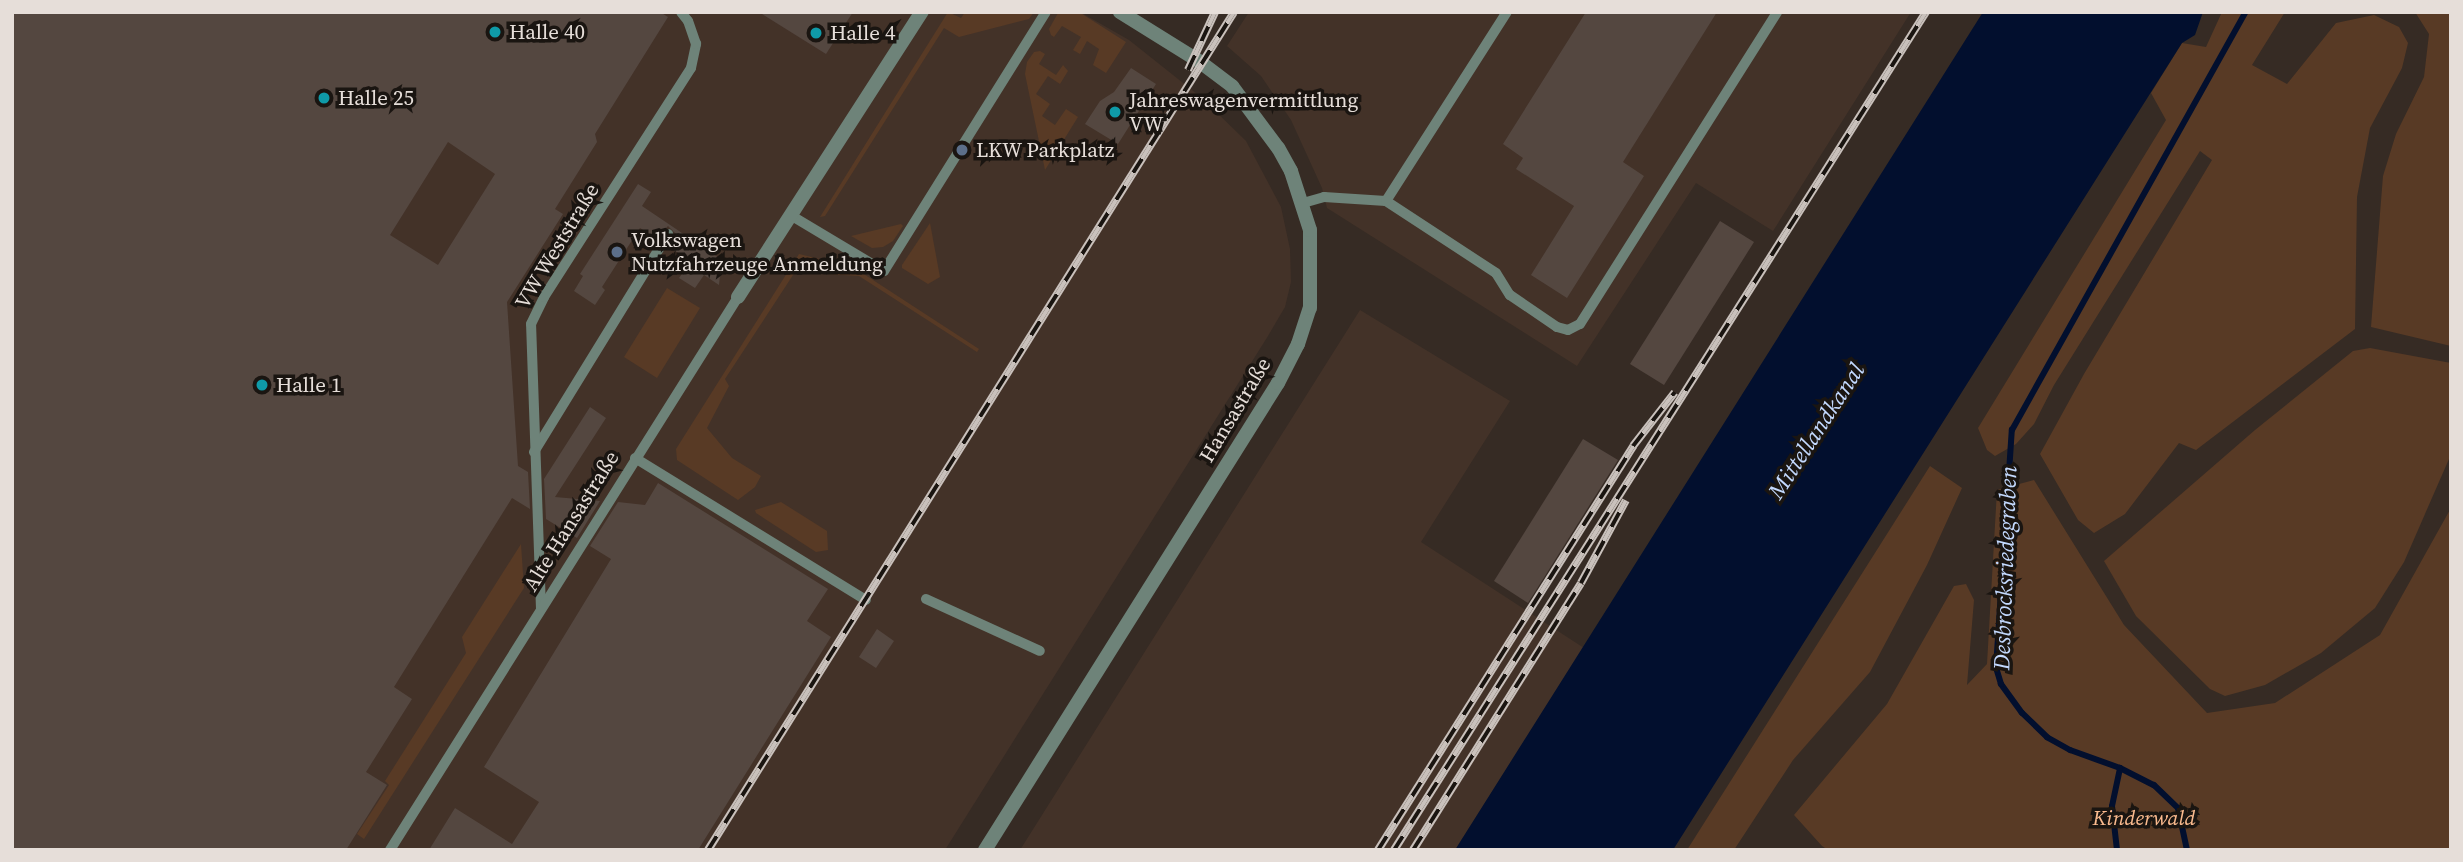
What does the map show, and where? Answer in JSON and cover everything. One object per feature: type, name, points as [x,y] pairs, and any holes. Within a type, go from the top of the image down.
[{"type":"street","name":"Alte Hansastraße","points":[[738,298],[922,12]]},
{"type":"street","name":"Hansastraße","points":[[985,850],[1278,383],[1298,344],[1310,308],[1310,230],[1303,203],[1279,148],[1232,86],[1202,63],[1120,12]]},
{"type":"lane","name":"VW Weststraße","points":[[541,609],[531,324],[544,297],[691,68],[696,44],[688,20],[681,12]]},
{"type":"lane","points":[[792,216],[884,271],[1046,12]]},
{"type":"lane","points":[[1386,201],[1507,12]]},
{"type":"lane","points":[[1303,203],[1324,197],[1386,201],[1496,273],[1510,295],[1557,327],[1568,330],[1580,324],[1777,12]]},
{"type":"lane","points":[[534,452],[668,234]]},
{"type":"lane","name":"Alte Hansastraße","points":[[390,850],[738,298]]},
{"type":"lane","points":[[635,458],[866,600]]},
{"type":"lane","points":[[926,599],[1040,651]]},
{"type":"shaded area","points":[[12,12],[1080,12],[1129,40],[1202,98],[1246,141],[1281,207],[1290,249],[1291,282],[1285,307],[1268,336],[945,850],[12,850]]},
{"type":"shaded area","points":[[1249,12],[1911,12],[1773,231],[1696,183],[1577,366],[1327,208],[1322,188],[1291,120],[1261,76],[1227,46]]},
{"type":"shaded area","points":[[1360,310],[1510,401],[1421,542],[1584,648],[1455,850],[1020,850]]},
{"type":"green space","points":[[948,12],[961,18],[965,12],[1034,12],[1029,19],[959,37],[944,28],[825,216],[820,217]]},
{"type":"green space","points":[[1079,12],[1126,42],[1106,73],[1093,65],[1099,49],[1087,41],[1080,54],[1073,50],[1081,37],[1062,26],[1054,37],[1051,35],[1049,29],[1058,13]]},
{"type":"green space","points":[[2222,12],[2285,12],[2252,65],[2287,84],[2336,23],[2374,15],[2399,27],[2408,43],[2402,68],[2370,128],[2357,197],[2355,329],[2196,450],[2179,443],[2125,514],[2094,533],[2078,520],[2040,454],[2084,374],[2212,160],[2200,151],[2054,385],[2034,424],[2016,444],[1995,456],[1987,450],[1978,428],[2166,120],[2151,93],[2182,43],[2206,47]]},
{"type":"green space","points":[[2415,12],[2451,12],[2451,346],[2371,327],[2383,176],[2396,134],[2424,77],[2429,34]]},
{"type":"green space","points":[[1034,52],[1045,54],[1039,64],[1056,75],[1063,65],[1068,71],[1060,84],[1048,76],[1036,94],[1050,104],[1042,116],[1055,125],[1066,109],[1078,117],[1045,170],[1025,74],[1027,62]]},
{"type":"green space","points":[[930,223],[940,277],[928,284],[902,268],[902,265]]},
{"type":"green space","points":[[901,224],[903,226],[893,241],[883,247],[872,248],[851,236]]},
{"type":"green space","points":[[799,254],[853,267],[979,349],[977,352],[859,276],[795,272],[725,379],[729,386],[707,428],[732,458],[761,476],[755,487],[738,500],[677,460],[676,449]]},
{"type":"green space","points":[[667,288],[700,308],[657,378],[624,357]]},
{"type":"green space","points":[[2370,348],[2451,363],[2449,459],[2404,562],[2375,608],[2321,653],[2265,685],[2225,696],[2210,689],[2136,616],[2104,561],[2255,430],[2353,351]]},
{"type":"green space","points":[[1930,466],[1962,488],[1927,565],[1870,672],[1793,760],[1734,850],[1687,850]]},
{"type":"green space","name":"Kinderwald","points":[[2034,480],[2124,625],[2207,713],[2275,703],[2380,635],[2451,508],[2451,850],[1828,850],[1822,846],[1794,815],[1887,704],[1954,586],[1966,584],[1974,600],[1967,685],[1987,664],[1997,490]]},
{"type":"green space","points":[[781,502],[827,531],[828,550],[816,552],[756,513],[755,510]]},
{"type":"green space","points":[[521,544],[524,588],[364,839],[357,834],[389,785],[385,781],[466,653],[462,637]]},
{"type":"water","name":"Mittellandkanal","points":[[1983,12],[2203,12],[2195,35],[2182,43],[1673,850],[1455,850]]},
{"type":"building","name":"Halle 1","points":[[12,12],[660,12],[668,17],[595,134],[597,142],[555,209],[563,214],[507,302],[518,466],[528,472],[530,509],[512,498],[394,687],[412,699],[366,772],[387,785],[346,850],[12,850]],"holes":[[[448,142],[495,174],[438,265],[390,235]]]},
{"type":"building","name":"Halle 4","points":[[759,12],[853,12],[826,54]]},
{"type":"building","points":[[1586,12],[1717,12],[1623,162],[1644,176],[1567,298],[1531,275],[1574,206],[1516,169],[1523,158],[1503,144]]},
{"type":"building","name":"Jahreswagenvermittlung VW","points":[[1131,68],[1156,84],[1118,144],[1085,124],[1100,101],[1114,92]]},
{"type":"building","points":[[638,184],[651,192],[642,206],[719,258],[719,285],[704,275],[695,288],[679,278],[691,261],[669,247],[676,234],[668,226],[656,238],[640,228],[602,287],[605,290],[595,305],[574,291],[583,276],[580,274]]},
{"type":"building","points":[[1720,221],[1754,242],[1664,385],[1630,364]]},
{"type":"building","points":[[590,407],[606,418],[555,497],[600,501],[577,538],[546,519],[544,479]]},
{"type":"building","points":[[1583,439],[1618,460],[1528,603],[1494,581]]},
{"type":"building","points":[[658,483],[828,589],[807,621],[831,637],[698,850],[429,850],[455,808],[512,844],[539,802],[484,767],[611,559],[590,546],[618,502],[645,505]]},
{"type":"building","points":[[877,629],[894,641],[876,668],[859,657]]},
{"type":"waterway","name":"Desbrocksriedegraben","points":[[2117,850],[2112,806],[2120,768],[2070,750],[2047,737],[2022,713],[2001,684],[1996,668],[2012,430],[2246,12]]},
{"type":"waterway","points":[[2120,768],[2154,785],[2178,808],[2187,850]]},
{"type":"railway","points":[[1188,70],[1215,12]]},
{"type":"railway","points":[[708,850],[1234,12]]},
{"type":"railway","points":[[1394,850],[1926,12]]},
{"type":"railway","points":[[1378,850],[1633,446],[1675,392]]},
{"type":"railway","points":[[1413,850],[1581,583],[1626,500]]},
{"type":"place","name":"Halle 40","points":[[495,32]]},
{"type":"place","name":"Halle 4","points":[[816,33]]},
{"type":"place","name":"Halle 25","points":[[324,98]]},
{"type":"place","name":"Jahreswagenvermittlung VW","points":[[1115,112]]},
{"type":"place","name":"LKW Parkplatz","points":[[962,150]]},
{"type":"place","name":"Volkswagen Nutzfahrzeuge Anmeldung","points":[[617,252]]},
{"type":"place","name":"Halle 1","points":[[262,385]]}]
